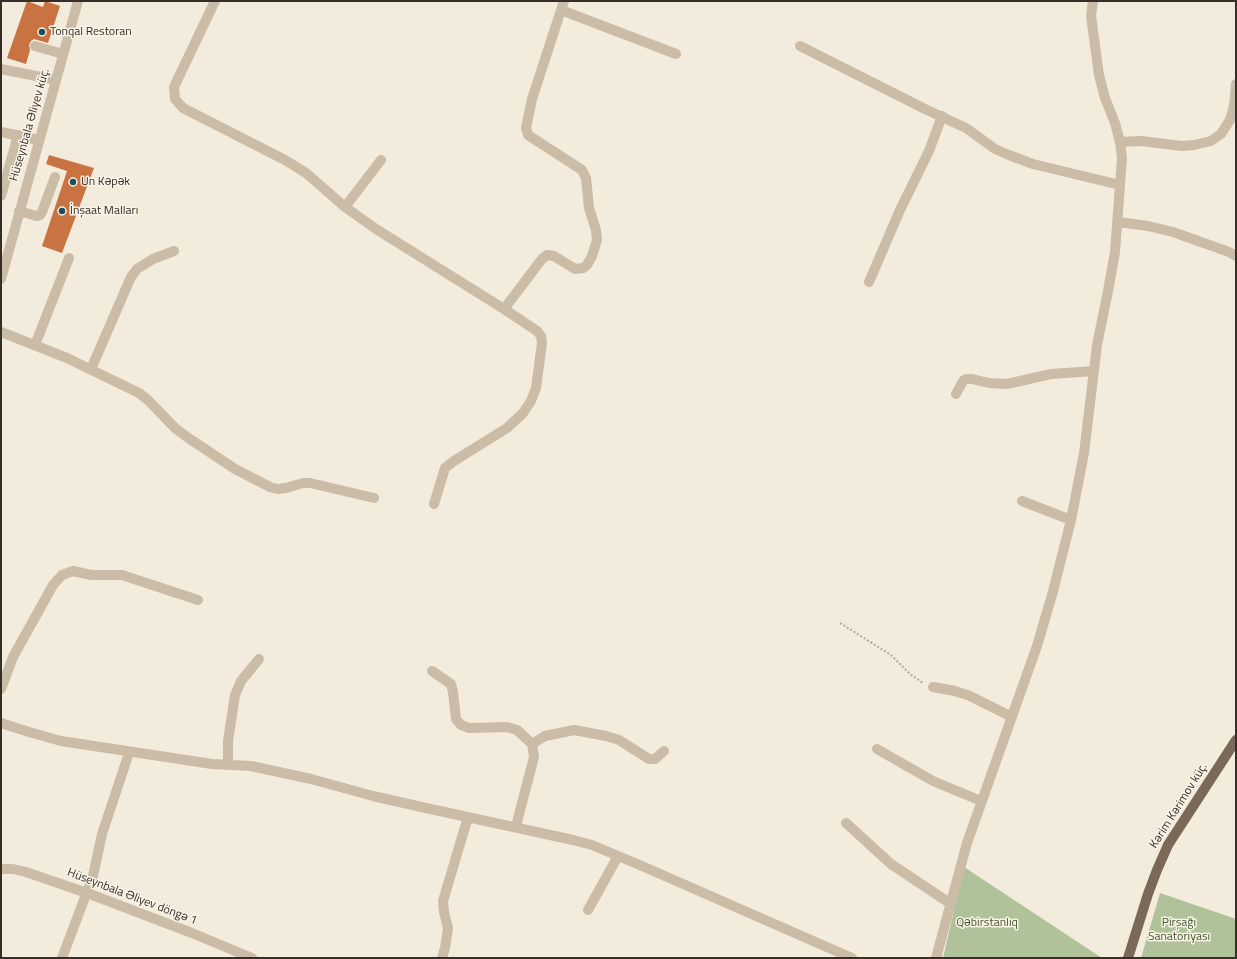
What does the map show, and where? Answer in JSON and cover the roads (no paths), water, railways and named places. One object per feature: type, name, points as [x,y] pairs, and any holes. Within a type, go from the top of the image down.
[{"type":"main road","name":"Kərim Kərimov küç.","points":[[1128,958],[1152,882],[1168,845],[1236,740]]},
{"type":"street","name":"Hüseynbala Əliyev küç.","points":[[1,279],[3,262],[19,211],[78,1]]},
{"type":"street","points":[[215,1],[174,87],[175,99],[183,108],[285,160],[306,173],[345,207],[376,229],[538,331],[541,336],[542,343],[536,388],[532,401],[523,413],[507,428],[445,468],[434,504]]},
{"type":"street","points":[[936,958],[958,872],[981,801],[1037,646],[1050,603],[1071,520],[1084,453],[1097,344],[1115,252],[1122,158],[1120,142],[1099,75],[1091,16],[1092,1]]},
{"type":"street","points":[[504,309],[542,259],[547,255],[554,256],[575,269],[583,268],[588,264],[592,256],[596,240],[596,230],[589,208],[586,178],[582,170],[528,135],[526,128],[532,99],[563,6],[676,54]]},
{"type":"street","points":[[35,46],[63,54]]},
{"type":"street","points":[[800,46],[966,128],[995,149],[1009,156],[1048,168],[1120,185]]},
{"type":"street","points":[[1,69],[56,80]]},
{"type":"street","points":[[1120,142],[1141,141],[1182,146],[1211,141],[1221,134],[1230,120],[1234,106],[1236,84]]},
{"type":"street","points":[[869,282],[900,210],[929,151],[942,116]]},
{"type":"street","points":[[1,132],[39,140]]},
{"type":"street","points":[[1,196],[18,135]]},
{"type":"street","points":[[345,207],[381,160]]},
{"type":"street","points":[[19,211],[37,216],[40,215],[55,177]]},
{"type":"street","points":[[1118,222],[1148,226],[1173,232],[1236,256]]},
{"type":"street","points":[[91,369],[131,277],[137,269],[153,259],[174,251]]},
{"type":"street","points":[[35,345],[69,258]]},
{"type":"street","points":[[1,332],[91,369],[139,393],[148,400],[175,428],[187,437],[235,469],[270,487],[278,489],[303,483],[310,483],[374,498]]},
{"type":"street","points":[[956,394],[966,379],[1007,384],[1051,374],[1094,370]]},
{"type":"street","points":[[1022,501],[1071,520]]},
{"type":"street","points":[[1,688],[13,657],[53,584],[62,575],[73,571],[91,575],[122,575],[198,600]]},
{"type":"street","points":[[228,765],[228,741],[235,695],[241,681],[259,660]]},
{"type":"street","points":[[432,671],[451,684],[456,719],[461,725],[469,728],[507,727],[517,730],[532,744],[534,757],[516,826]]},
{"type":"street","points":[[933,687],[955,691],[970,696],[1012,717]]},
{"type":"street","points":[[1,723],[61,741],[129,753],[212,764],[251,766],[311,779],[373,796],[516,826],[573,840],[618,856],[852,958]]},
{"type":"street","points":[[532,744],[545,736],[574,730],[619,740],[649,759],[655,759],[664,751]]},
{"type":"street","points":[[877,749],[934,780],[981,801]]},
{"type":"street","points":[[62,958],[93,876],[102,834],[129,753]]},
{"type":"street","points":[[442,958],[448,928],[443,900],[468,817]]},
{"type":"street","points":[[846,823],[891,864],[951,904]]},
{"type":"street","points":[[588,910],[618,856]]},
{"type":"street","name":"Hüseynbala Əliyev döngə 1","points":[[1,868],[26,872],[87,893],[192,933],[252,958]]},
{"type":"place","name":"Tonqal Restoran","points":[[42,32]]},
{"type":"place","name":"Un Kəpək","points":[[73,182]]},
{"type":"place","name":"İnşaat Malları","points":[[62,211]]},
{"type":"park label","name":"Qəbirstanlıq","points":[[987,923]]},
{"type":"park label","name":"Pirşağı Sanatoriyası","points":[[1179,930]]}]
